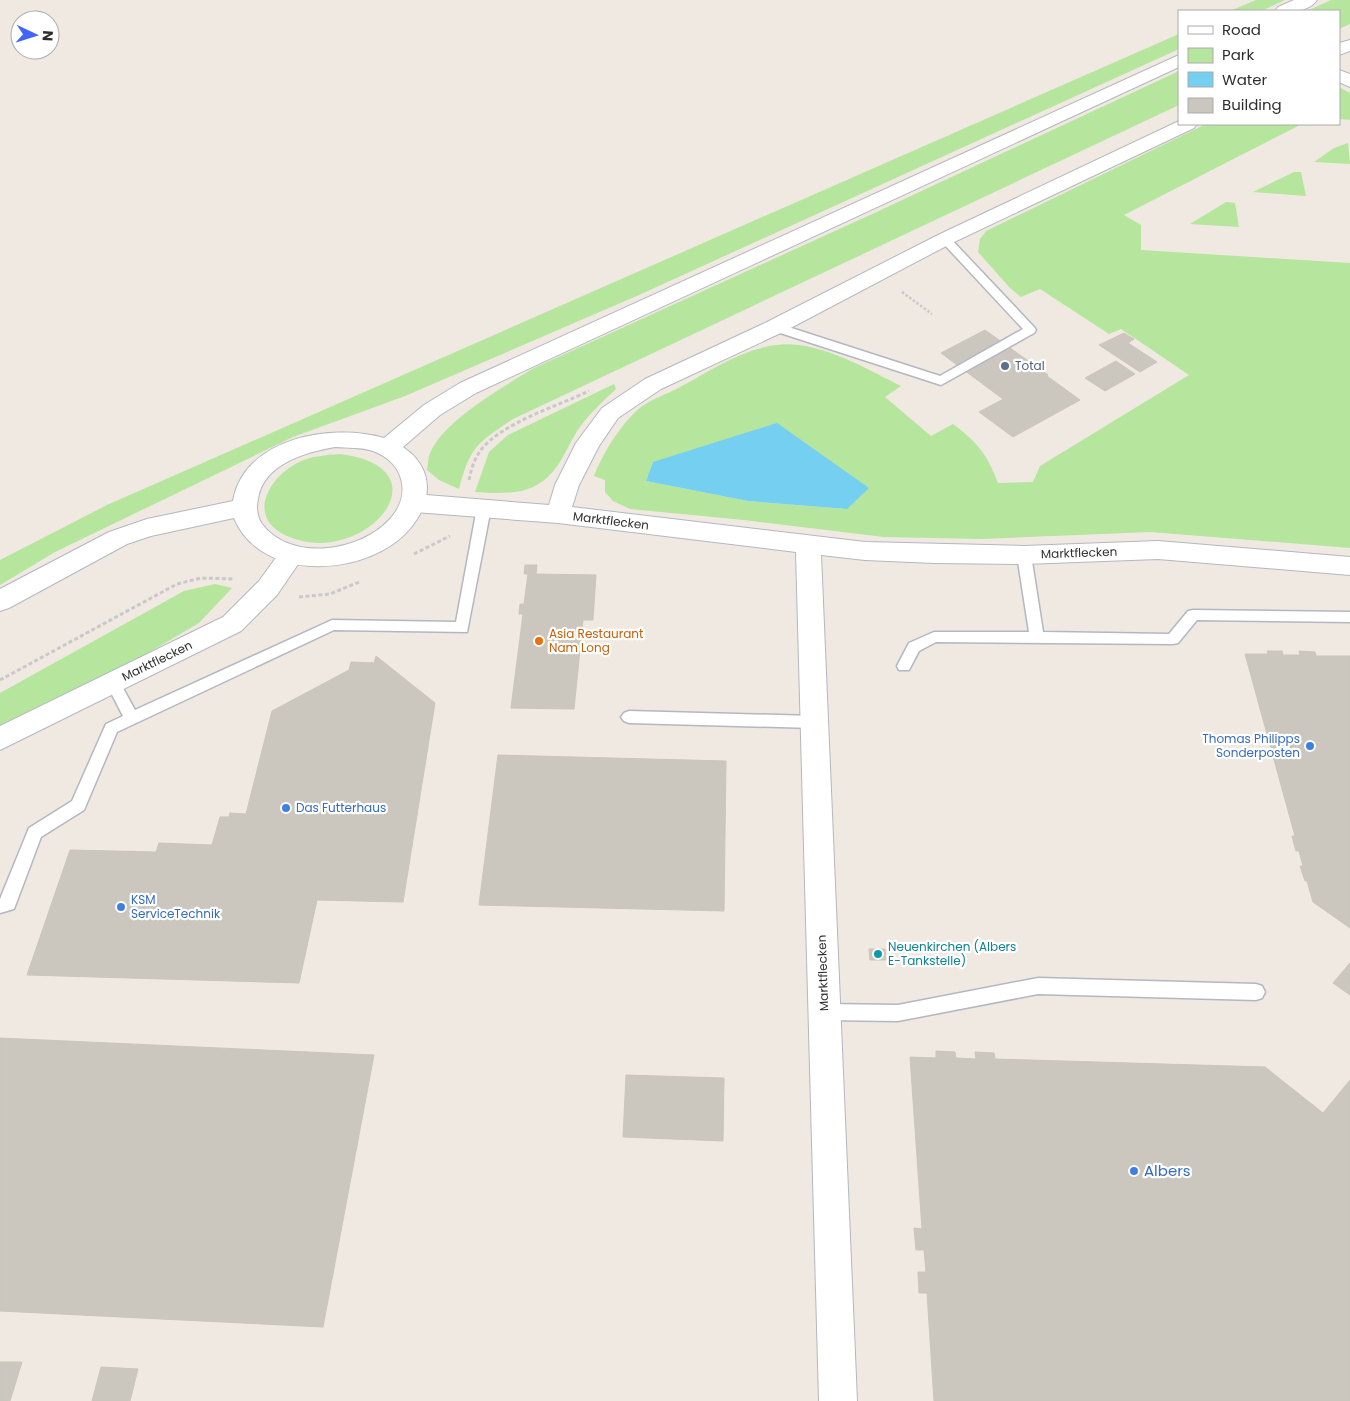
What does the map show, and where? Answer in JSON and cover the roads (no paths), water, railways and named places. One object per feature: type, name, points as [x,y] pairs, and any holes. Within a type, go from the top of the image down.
[{"type":"street","points":[[1286,10],[1308,0]]},
{"type":"street","points":[[387,448],[432,410],[468,388],[1178,60]]},
{"type":"street","points":[[558,514],[567,485],[588,444],[610,413],[653,384],[776,327],[945,239],[1185,125]]},
{"type":"street","points":[[335,439],[363,440],[387,448],[402,458],[412,472],[417,487],[414,503],[402,523],[381,540],[353,552],[322,558],[292,554],[266,544],[249,528],[244,507],[247,488],[261,469],[282,454],[308,443],[335,439]]},
{"type":"street","name":"Marktflecken","points":[[414,503],[558,514],[808,545],[934,554],[1024,555],[1158,550],[1350,566]]},
{"type":"street","points":[[0,601],[118,538],[148,528],[244,507]]},
{"type":"street","name":"Marktflecken","points":[[808,545],[838,1401]]},
{"type":"street","name":"Marktflecken","points":[[0,739],[232,624],[268,588],[292,554]]},
{"type":"lane","points":[[776,327],[940,381],[1030,330],[945,239]]},
{"type":"lane","points":[[0,906],[8,904],[35,834],[78,805],[111,728],[332,625],[462,628],[484,508]]},
{"type":"lane","points":[[1024,555],[1037,638]]},
{"type":"lane","points":[[904,666],[914,647],[934,637],[1173,639],[1193,615],[1350,617]]},
{"type":"lane","points":[[113,683],[132,718]]},
{"type":"lane","points":[[629,717],[814,722]]},
{"type":"lane","points":[[824,1012],[898,1013],[1038,986],[1256,992]]},
{"type":"water","points":[[777,423],[869,488],[847,509],[748,501],[646,481],[653,462]]},
{"type":"place","name":"Total","points":[[1005,366]]},
{"type":"place","name":"Asia Restaurant Nam Long","points":[[539,641]]},
{"type":"place","name":"Thomas Philipps Sonderposten","points":[[1310,746]]},
{"type":"place","name":"Das Futterhaus","points":[[286,808]]},
{"type":"place","name":"KSM ServiceTechnik","points":[[121,907]]},
{"type":"place","name":"Neuenkirchen (Albers E-Tankstelle)","points":[[878,954]]},
{"type":"place","name":"Albers","points":[[1134,1171]]}]
